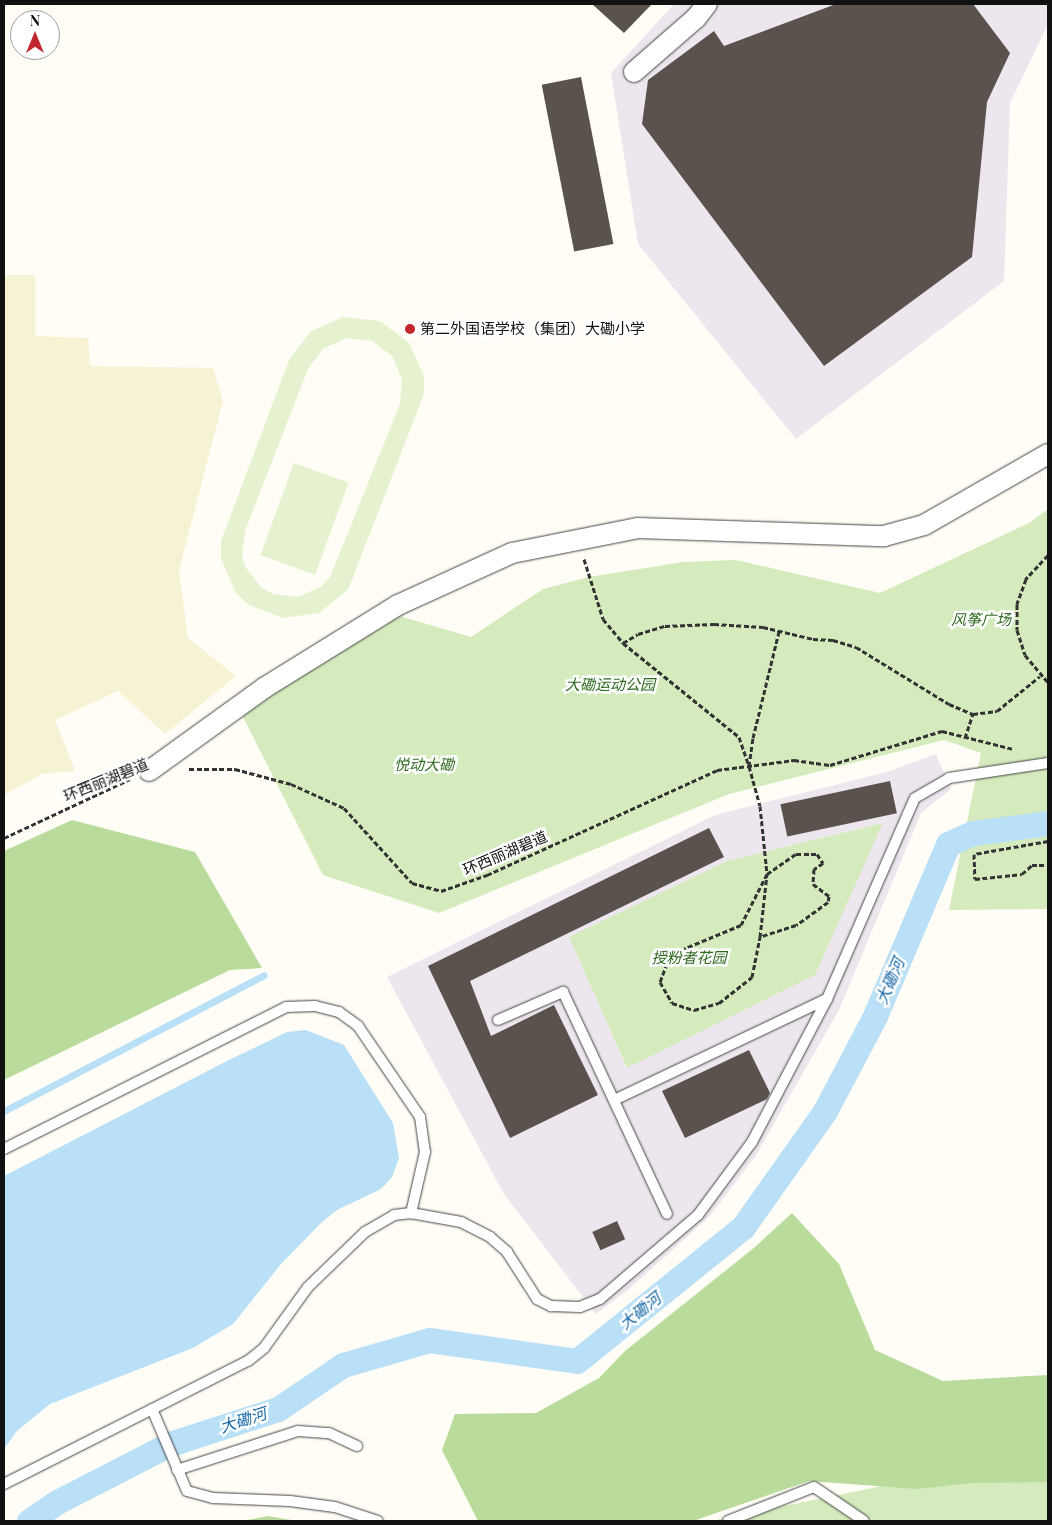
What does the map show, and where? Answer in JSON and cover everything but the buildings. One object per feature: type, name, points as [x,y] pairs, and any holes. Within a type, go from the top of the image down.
[{"type":"street","points":[[634,72],[696,18],[707,4]]},
{"type":"street","points":[[149,771],[264,688],[398,605],[512,553],[638,528],[884,536],[924,525],[1048,454]]},
{"type":"lane","points":[[4,1484],[248,1361],[264,1348],[308,1288],[365,1232],[394,1215],[411,1213],[461,1222],[490,1237],[507,1252],[537,1299],[551,1306],[580,1307],[600,1299],[698,1215],[725,1182],[772,1109],[826,999],[916,798],[949,778],[1048,763]]},
{"type":"lane","points":[[498,1020],[563,992],[667,1214]]},
{"type":"lane","points":[[614,1100],[826,999]]},
{"type":"lane","points":[[4,1149],[286,1007],[315,1006],[339,1012],[358,1026],[420,1117],[425,1152],[411,1213]]},
{"type":"lane","points":[[152,1409],[187,1491],[213,1498],[290,1500],[335,1507],[378,1521]]},
{"type":"lane","points":[[177,1470],[298,1431],[329,1433],[358,1446]]},
{"type":"lane","points":[[728,1521],[814,1487],[860,1520]]},
{"type":"path","points":[[578,539],[603,619],[623,644],[739,737],[760,806],[767,874],[760,937],[752,977],[738,991],[719,1003],[694,1010],[672,1003],[660,982],[667,963],[681,950],[740,924],[767,874],[796,854],[817,854],[823,862],[814,869],[812,884],[830,896],[820,910],[796,925],[760,937]]},
{"type":"path","points":[[1048,555],[1026,580],[1017,604],[1017,630],[1022,647],[1040,676],[1048,682]]},
{"type":"path","points":[[623,644],[638,634],[664,626],[714,624],[779,631],[856,647],[949,704],[973,714],[997,711],[1040,676]]},
{"type":"path","points":[[749,766],[753,738],[779,631]]},
{"type":"path","points":[[965,738],[973,714]]},
{"type":"path","name":"环西丽湖碧道","points":[[4,838],[149,771],[235,769],[291,784],[344,808],[412,883],[440,891],[487,875],[717,770],[794,760],[830,765],[942,731],[1021,751]]},
{"type":"path","points":[[1048,841],[974,854],[974,879],[1022,874],[1032,864],[1048,864]]},
{"type":"shaded area","points":[[674,4],[1048,4],[1048,24],[1010,103],[1004,281],[796,439],[638,244],[611,73]]},
{"type":"shaded area","points":[[4,275],[35,275],[35,336],[88,338],[90,366],[213,368],[223,401],[179,570],[188,638],[236,676],[165,734],[118,691],[55,720],[75,771],[42,774],[4,795]]},
{"type":"shaded area","points":[[936,754],[951,789],[921,813],[839,1010],[755,1157],[709,1217],[629,1289],[596,1314],[504,1194],[387,977],[715,815],[887,772]],"holes":[[[883,823],[627,1067],[570,937],[727,861]]]},
{"type":"green space","points":[[343,317],[380,321],[409,343],[424,376],[424,394],[348,590],[319,613],[283,618],[249,605],[236,593],[221,559],[221,541],[289,360],[310,332]],"holes":[[[346,338],[372,341],[392,356],[402,379],[400,404],[330,577],[321,587],[298,597],[273,594],[262,588],[246,568],[242,556],[245,531],[308,369],[323,349]]]},
{"type":"green space","points":[[294,463],[349,483],[315,575],[260,555]]},
{"type":"green space","name":"悦动大磡","points":[[1048,509],[1048,909],[949,910],[981,753],[944,740],[729,794],[439,913],[323,875],[240,711],[396,615],[471,637],[543,589],[589,577],[683,562],[736,560],[880,593],[1029,523]]},
{"type":"green space","points":[[72,820],[195,852],[262,968],[230,970],[4,1080],[4,851]]},
{"type":"green space","name":"授粉者花园","points":[[883,823],[815,975],[627,1068],[569,937],[727,861]]},
{"type":"green space","points":[[792,1213],[839,1264],[875,1350],[943,1381],[1048,1375],[1048,1482],[972,1483],[917,1489],[809,1481],[693,1521],[478,1521],[442,1450],[455,1414],[536,1413],[599,1378],[625,1351],[755,1247]]},
{"type":"green space","points":[[1048,1452],[1048,1521],[711,1521]]},
{"type":"green space","points":[[268,1516],[297,1521],[242,1521]]},
{"type":"water","points":[[306,1030],[344,1045],[393,1123],[399,1158],[392,1177],[381,1189],[337,1210],[321,1223],[281,1264],[233,1324],[193,1348],[50,1404],[17,1431],[4,1449],[4,1176],[227,1061],[287,1032]]},
{"type":"waterway","name":"大磡河","points":[[29,1521],[57,1502],[170,1444],[278,1409],[343,1365],[429,1340],[577,1361],[743,1227],[825,1111],[875,1016],[948,844],[973,833],[1048,823]]},
{"type":"waterway","points":[[4,1111],[264,975]]},
{"type":"place","name":"第二外国语学校（集团）大磡小学","points":[[410,329]]},
{"type":"park label","name":"风筝广场","points":[[981,620]]},
{"type":"park label","name":"大磡运动公园","points":[[610,685]]}]
